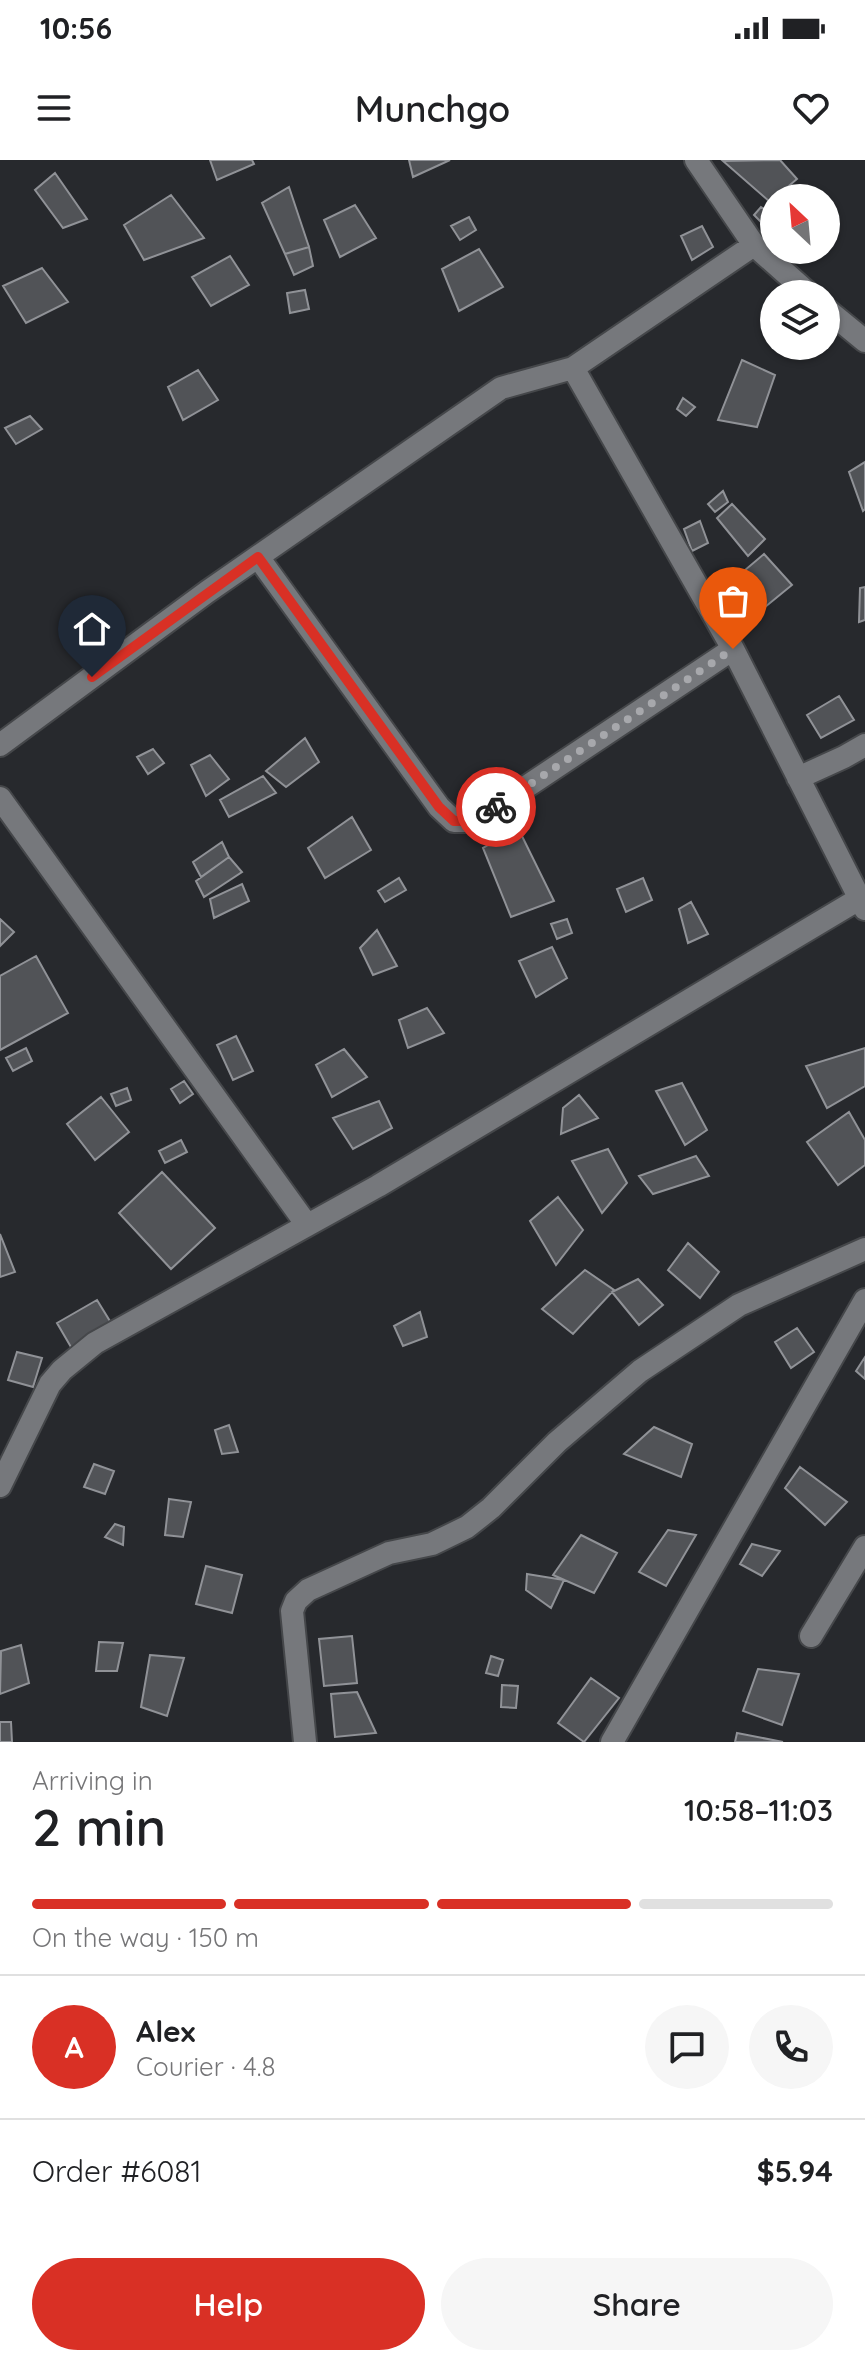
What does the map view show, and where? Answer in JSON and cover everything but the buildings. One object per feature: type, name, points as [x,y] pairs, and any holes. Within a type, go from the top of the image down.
[{"type":"street","points":[[696,160],[754,245],[793,280]]},
{"type":"street","points":[[0,745],[258,557],[501,388],[573,368],[754,245]]},
{"type":"street","points":[[840,320],[865,341]]},
{"type":"street","points":[[0,1486],[50,1384],[62,1370],[116,1331],[391,1179],[862,904],[733,649],[573,368]]},
{"type":"street","points":[[258,557],[439,807],[454,821],[475,821],[733,649]]},
{"type":"street","points":[[798,778],[865,745]]},
{"type":"street","points":[[0,798],[307,1225]]},
{"type":"street","points":[[305,1742],[292,1611],[296,1601],[308,1590],[389,1553],[432,1544],[459,1532],[491,1508],[557,1442],[640,1371],[739,1305],[865,1249]]},
{"type":"street","points":[[612,1742],[865,1300]]},
{"type":"street","points":[[811,1636],[865,1547]]},
{"type":"way so far","points":[[496,807],[733,649]]},
{"type":"route","points":[[92,677],[258,557],[439,807],[454,821],[475,821],[496,807]]}]
